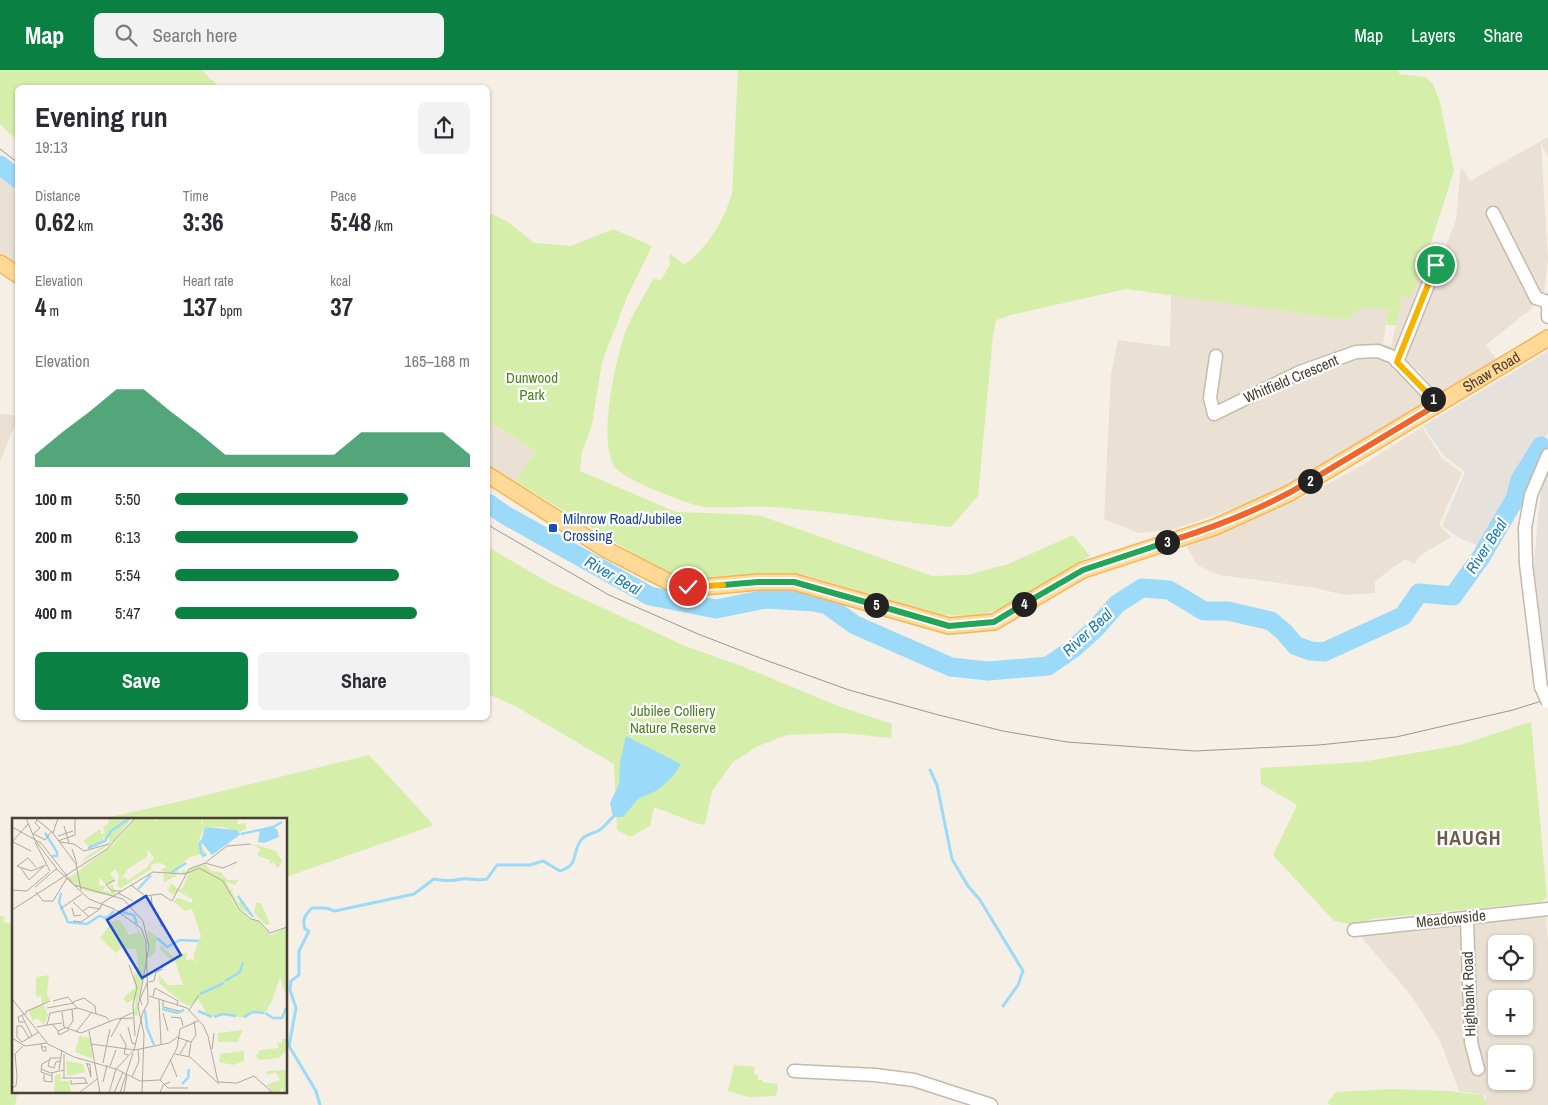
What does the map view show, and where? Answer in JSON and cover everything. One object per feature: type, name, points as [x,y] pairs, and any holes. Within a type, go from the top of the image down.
[{"type":"main road","points":[[0,263],[15,273]]},
{"type":"main road","name":"Shaw Road","points":[[490,476],[606,549],[673,584],[688,587],[704,587],[758,582],[794,582],[949,626],[994,622],[1083,570],[1215,527],[1290,493],[1548,338]]},
{"type":"street","points":[[1493,213],[1536,298],[1548,303],[1548,317]]},
{"type":"street","points":[[1397,362],[1436,265]]},
{"type":"street","name":"Whitfield Crescent","points":[[1216,356],[1210,398],[1214,414],[1300,372],[1356,352],[1378,351],[1393,357],[1438,404]]},
{"type":"street","points":[[1548,455],[1531,496],[1525,528],[1526,564],[1541,687],[1548,702]]},
{"type":"street","name":"Meadowside","points":[[1354,930],[1548,909]]},
{"type":"street","name":"Highbank Road","points":[[1467,918],[1470,1042],[1478,1069]]},
{"type":"street","points":[[794,1071],[875,1075],[914,1080],[991,1105]]},
{"type":"shaded area","points":[[1548,137],[1548,157],[1541,143],[1548,259],[1544,295],[1532,308],[1486,345],[1498,362],[1441,398],[1419,371],[1391,348],[1402,295],[1422,270],[1428,252],[1443,252],[1456,220],[1461,166],[1470,181]]},
{"type":"shaded area","points":[[0,169],[15,182],[15,284],[0,273]]},
{"type":"shaded area","points":[[1171,295],[1348,320],[1362,307],[1388,310],[1383,344],[1391,346],[1388,361],[1431,402],[1293,487],[1201,520],[1171,530],[1139,533],[1104,519],[1111,374],[1118,340],[1170,347]]},
{"type":"shaded area","points":[[1548,351],[1548,433],[1525,466],[1500,522],[1483,547],[1461,539],[1442,526],[1465,472],[1444,456],[1423,426]]},
{"type":"shaded area","points":[[0,414],[15,416],[15,425],[0,461]]},
{"type":"shaded area","points":[[490,423],[536,451],[506,494],[490,484]]},
{"type":"shaded area","points":[[1422,427],[1442,458],[1462,473],[1439,525],[1451,537],[1421,555],[1414,564],[1405,559],[1375,581],[1375,593],[1344,595],[1316,588],[1219,575],[1197,565],[1186,545],[1302,498],[1364,464]]},
{"type":"shaded area","points":[[1548,465],[1548,686],[1534,565],[1544,472]]},
{"type":"shaded area","points":[[1543,913],[1546,919],[1548,940],[1548,1105],[1485,1105],[1486,1095],[1459,1091],[1441,1043],[1413,998],[1357,932]]},
{"type":"green space","points":[[0,70],[202,70],[218,85],[15,85],[15,138],[0,124]]},
{"type":"green space","points":[[738,70],[1397,70],[1400,74],[1425,77],[1433,84],[1440,102],[1454,171],[1422,270],[1411,297],[1402,296],[1396,325],[1386,325],[1388,310],[1362,307],[1348,320],[1126,289],[996,320],[978,496],[951,527],[794,509],[699,506],[667,495],[619,471],[614,466],[609,454],[608,420],[613,381],[625,333],[653,279],[661,280],[670,264],[669,256],[671,254],[684,265],[700,251],[714,233],[732,194]]},
{"type":"green space","name":"Dunwood Park","points":[[490,213],[508,222],[534,243],[571,246],[613,229],[652,246],[627,297],[602,362],[592,424],[582,452],[580,471],[676,512],[761,516],[932,576],[967,575],[1008,564],[1073,535],[1090,556],[1002,608],[979,616],[942,615],[805,575],[736,576],[680,582],[515,481],[536,451],[490,422]]},
{"type":"green space","name":"Jubilee Colliery Nature Reserve","points":[[490,548],[551,584],[685,646],[744,667],[838,706],[892,724],[891,738],[843,733],[787,735],[758,746],[733,762],[712,791],[705,825],[654,807],[650,826],[630,837],[617,830],[614,764],[517,707],[490,695]]},
{"type":"green space","points":[[1531,722],[1547,897],[1541,902],[1372,919],[1354,925],[1334,921],[1273,855],[1297,805],[1261,784],[1260,768],[1362,762],[1460,745]]},
{"type":"green space","points":[[369,755],[431,822],[432,826],[288,876],[288,818],[106,818]]},
{"type":"green space","points":[[0,916],[5,917],[3,922],[12,924],[12,1092],[18,1092],[15,1105],[0,1105]]},
{"type":"green space","points":[[734,1065],[755,1067],[754,1074],[758,1075],[758,1080],[778,1084],[776,1096],[748,1097],[728,1091]]},
{"type":"green space","points":[[1391,1089],[1448,1091],[1483,1095],[1487,1105],[1331,1105],[1327,1103],[1336,1092]]},
{"type":"water","points":[[626,736],[681,764],[673,776],[658,790],[638,799],[623,817],[613,817],[610,803],[619,784],[620,762]]},
{"type":"waterway","name":"River Beal","points":[[0,165],[15,177]]},
{"type":"waterway","name":"River Beal","points":[[490,504],[505,515],[650,596],[716,609],[766,599],[814,602],[827,605],[855,625],[951,667],[988,671],[1048,666],[1074,648],[1096,628],[1117,604],[1142,588],[1169,590],[1204,611],[1228,611],[1271,621],[1296,646],[1311,651],[1324,652],[1403,616],[1419,593],[1453,596],[1481,557],[1515,499],[1520,480],[1541,446]]},
{"type":"waterway","points":[[930,770],[937,785],[952,859],[968,886],[980,900],[1023,971],[1018,985],[1003,1006]]},
{"type":"waterway","points":[[320,1105],[316,1091],[289,1046],[296,1008],[290,990],[291,981],[299,975],[299,951],[309,931],[305,929],[304,920],[312,908],[326,908],[335,911],[414,894],[434,879],[487,879],[497,865],[530,865],[543,861],[560,871],[573,862],[581,840],[587,835],[600,830],[613,817]]},
{"type":"tram line","points":[[0,149],[15,161]]},
{"type":"tram line","points":[[490,526],[609,595],[698,634],[768,661],[849,690],[935,714],[1003,731],[1067,742],[1195,751],[1319,745],[1396,737],[1513,710],[1548,699]]},
{"type":"place","name":"Milnrow Road/Jubilee Crossing","points":[[553,528]]},
{"type":"district","name":"HAUGH","points":[[1469,838]]},
{"type":"route","points":[[688,587],[758,582],[794,582],[949,626],[994,622],[1083,570],[1215,527],[1290,493],[1438,404],[1397,362],[1436,265]]}]
